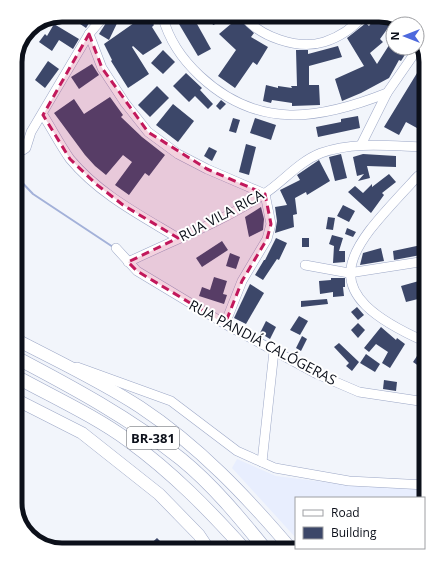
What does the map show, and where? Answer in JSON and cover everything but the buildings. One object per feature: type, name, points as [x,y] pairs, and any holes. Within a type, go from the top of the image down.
[{"type":"highway","name":"BR-381","points":[[22,361],[82,393],[136,426],[181,459],[223,500],[260,543]]},
{"type":"highway","name":"BR-381","points":[[22,380],[128,440],[175,476],[209,509],[239,543]]},
{"type":"main road","points":[[22,343],[66,365],[140,407],[187,442],[221,472],[262,515],[286,543]]},
{"type":"main road","points":[[22,403],[82,433],[159,494],[205,543]]},
{"type":"street","points":[[22,150],[26,148],[31,132],[43,115],[89,34],[99,22]]},
{"type":"street","points":[[165,22],[172,42],[185,61],[215,89],[250,108],[289,115],[325,113],[354,106],[387,93]]},
{"type":"street","points":[[249,22],[252,26],[267,35],[290,41],[323,43],[344,34],[357,22]]},
{"type":"street","points":[[89,34],[102,68],[125,103],[148,132],[178,154],[207,169],[265,194],[271,224],[268,239],[242,281],[224,324]]},
{"type":"street","points":[[361,145],[387,93],[412,56]]},
{"type":"street","points":[[43,115],[70,158],[96,184],[123,205],[178,238]]},
{"type":"street","name":"RUA VILA RICA","points":[[128,262],[178,238],[199,230],[265,194],[293,169],[320,154],[361,145],[419,148]]},
{"type":"street","points":[[419,175],[366,234],[354,255],[349,273],[352,286],[364,306],[380,319],[419,339]]},
{"type":"street","name":"RUA PANDIÁ CALÓGERAS","points":[[116,248],[138,271],[224,324],[317,374],[359,392],[419,401]]},
{"type":"street","points":[[305,265],[349,273],[419,262]]},
{"type":"street","points":[[262,462],[274,351]]},
{"type":"street","points":[[66,365],[82,368],[171,401],[237,451],[275,468],[349,481],[419,485]]},
{"type":"highlighted area","points":[[89,34],[102,68],[148,132],[207,169],[265,194],[271,224],[267,239],[242,281],[225,324],[137,271],[128,262],[178,238],[123,205],[96,184],[70,159],[43,115]]},
{"type":"shaded area","points":[[237,459],[276,476],[364,487],[419,487],[419,497],[295,497],[295,537],[232,468]]},
{"type":"waterway","points":[[22,182],[33,194],[113,247]]}]
